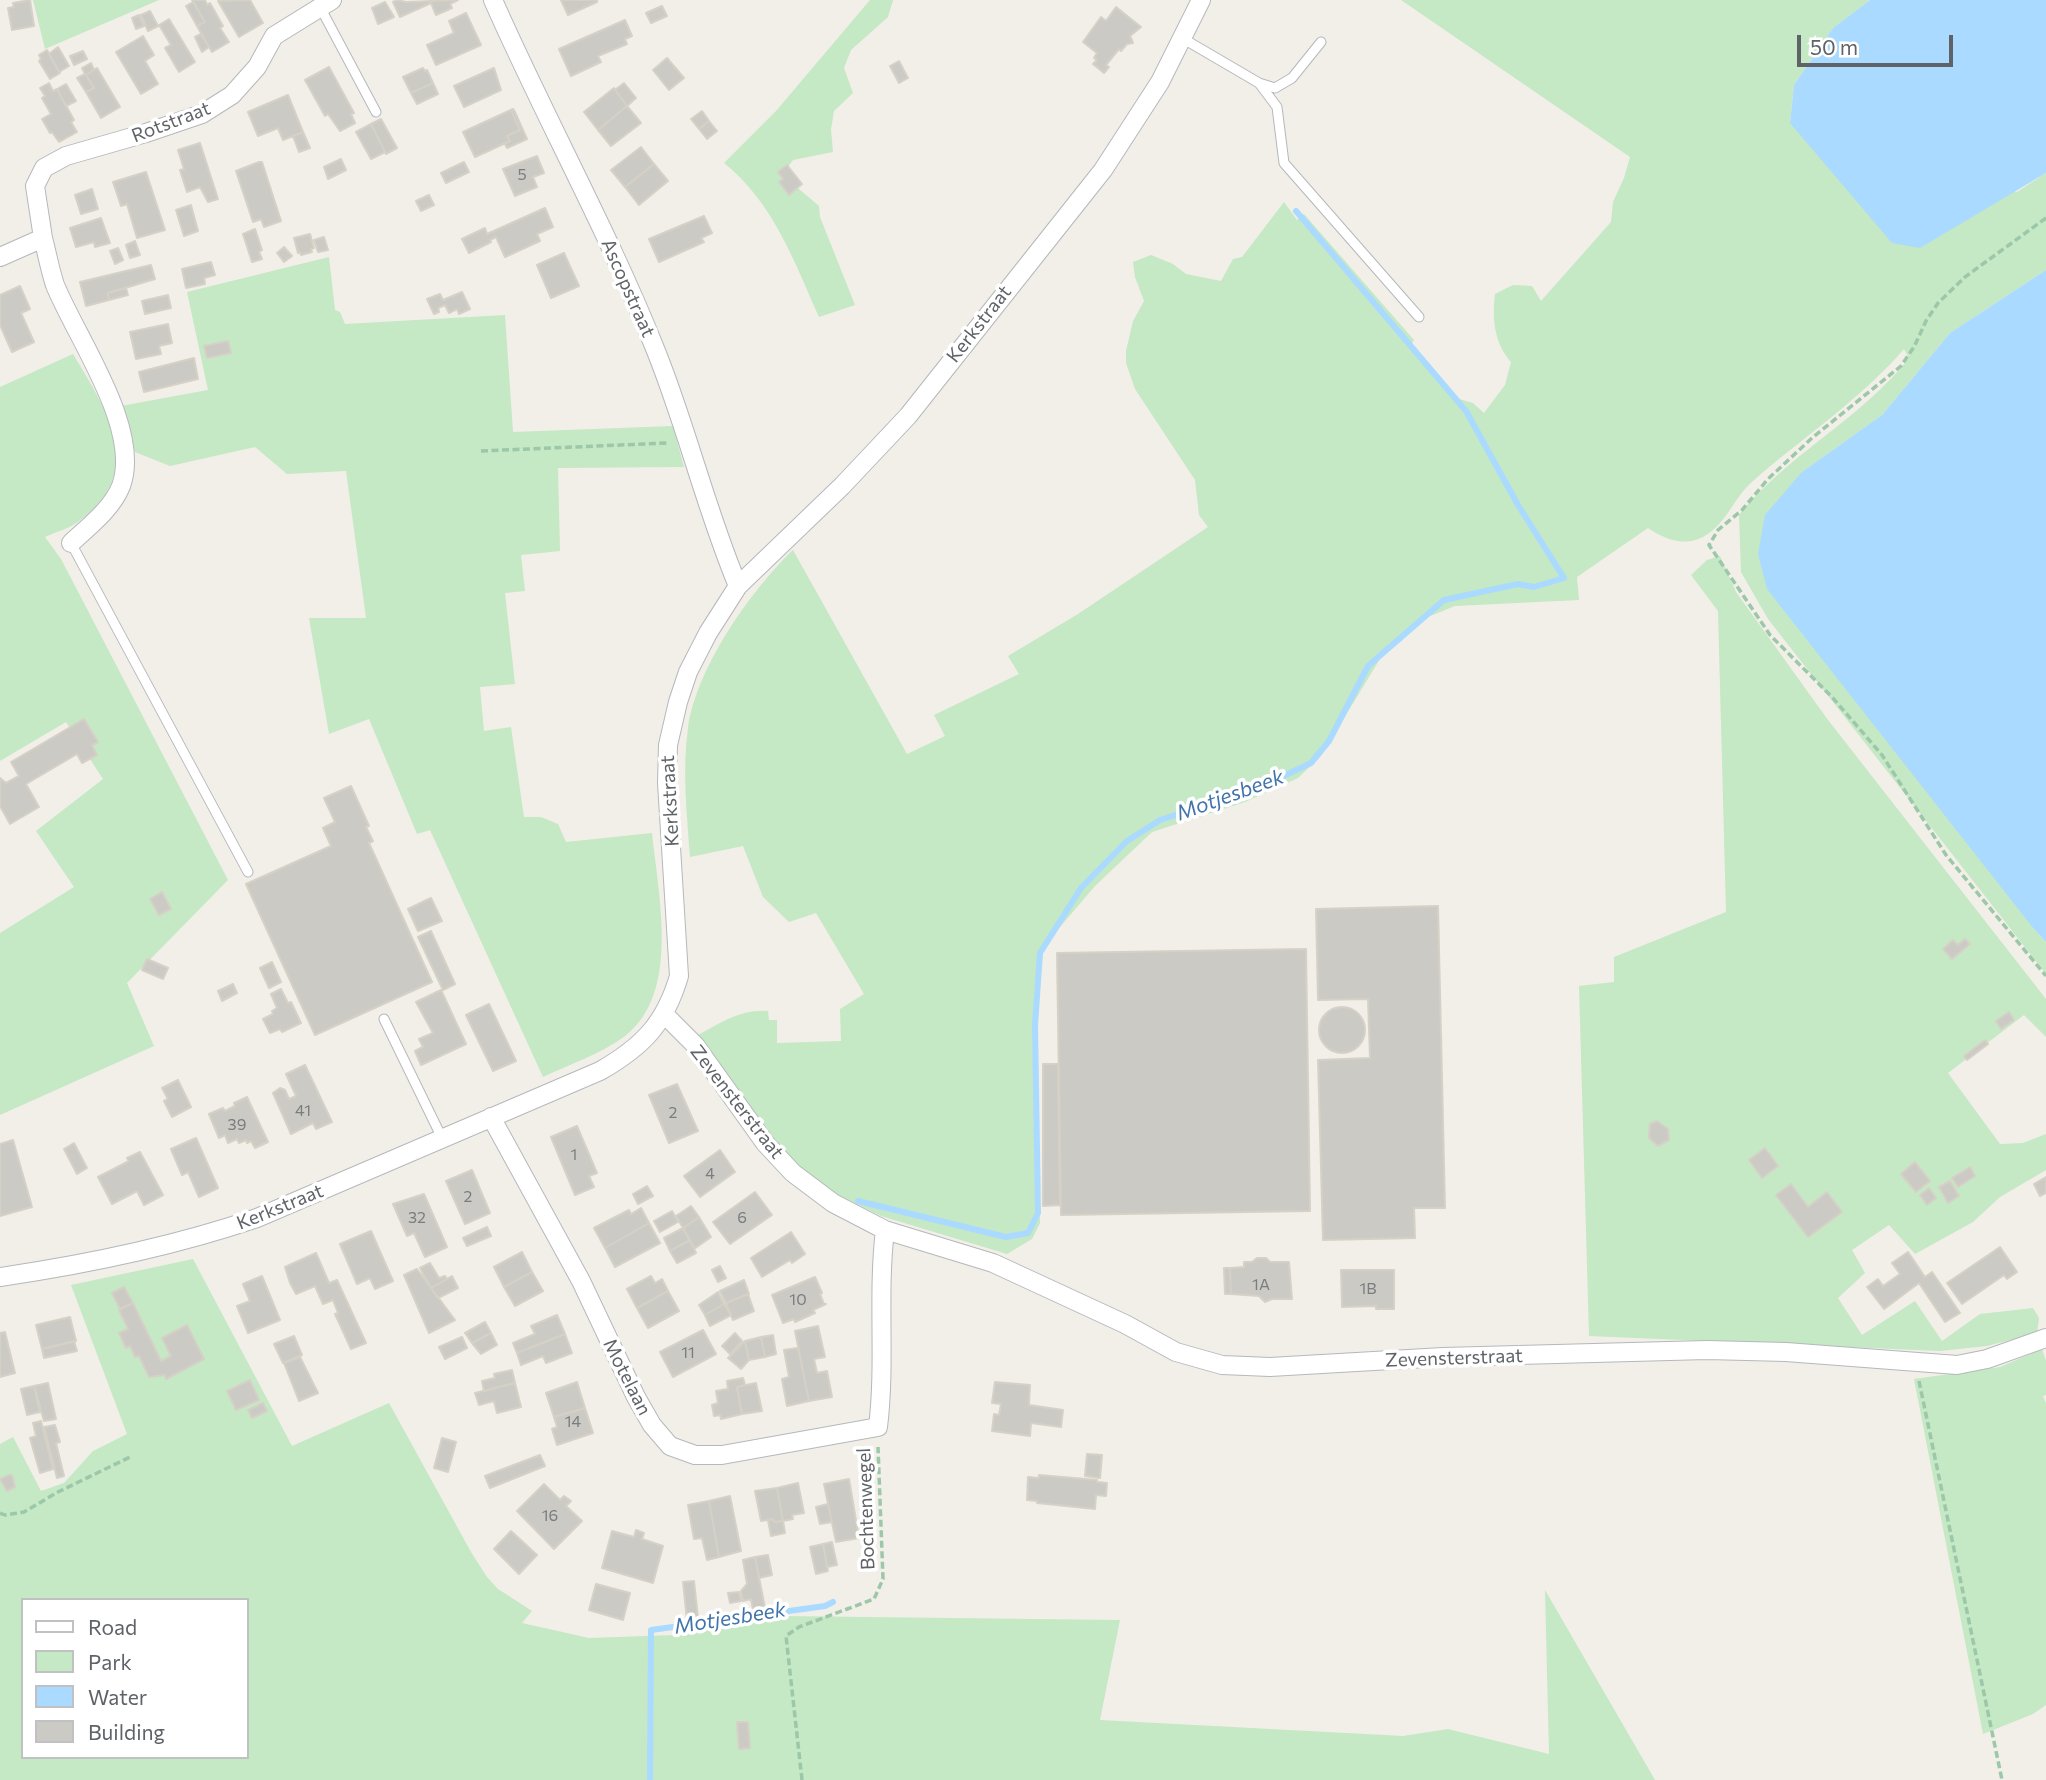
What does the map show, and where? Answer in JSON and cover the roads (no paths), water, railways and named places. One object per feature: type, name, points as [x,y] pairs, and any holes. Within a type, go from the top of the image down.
[{"type":"street","name":"Ascopstraat","points":[[493,0],[586,193],[657,352],[723,550],[738,586]]},
{"type":"street","name":"Kerkstraat","points":[[0,1277],[78,1266],[200,1237],[257,1218],[600,1071],[648,1037],[664,1014],[679,976],[667,783],[668,745],[688,672],[708,633],[738,586],[842,486],[908,416],[1103,170],[1160,82],[1201,0]]},
{"type":"street","name":"Rotstraat","points":[[71,543],[106,509],[121,486],[125,449],[120,422],[55,283],[43,238],[35,186],[44,168],[66,156],[146,134],[202,114],[232,95],[257,67],[274,36],[326,3]]},
{"type":"street","points":[[0,257],[43,238]]},
{"type":"street","name":"Zevensterstraat","points":[[664,1014],[695,1045],[765,1143],[793,1172],[833,1203],[885,1230],[993,1263],[1125,1324],[1176,1352],[1222,1365],[1270,1367],[1470,1356],[1707,1350],[1786,1352],[1957,1364],[1987,1359],[2046,1338]]},
{"type":"street","name":"Motelaan","points":[[491,1117],[581,1281],[636,1397],[652,1424],[670,1446],[695,1455],[722,1455],[878,1427],[882,1396],[880,1268],[885,1230]]},
{"type":"lane","points":[[326,3],[376,112]]},
{"type":"lane","points":[[1182,38],[1259,83],[1275,88],[1292,78],[1321,42]]},
{"type":"lane","points":[[1259,83],[1277,107],[1284,163],[1419,317]]},
{"type":"lane","points":[[71,543],[248,872]]},
{"type":"lane","points":[[384,1019],[442,1138]]},
{"type":"water","points":[[1870,0],[2046,0],[2046,173],[1920,248],[1892,243],[1790,123],[1794,85],[1833,28]]},
{"type":"water","points":[[2046,270],[2046,942],[1767,589],[1758,554],[1765,515],[1802,472],[1882,415],[1950,333]]},
{"type":"waterway","name":"Motjesbeek","points":[[858,1201],[1006,1237],[1028,1233],[1038,1213],[1035,1025],[1040,953],[1081,888],[1127,841],[1160,820],[1252,791],[1311,763],[1329,741],[1368,666],[1444,600],[1518,584],[1534,587],[1564,578],[1518,505],[1466,411],[1296,211]]},
{"type":"waterway","name":"Motjesbeek","points":[[650,1780],[651,1630],[825,1606],[833,1602]]}]
